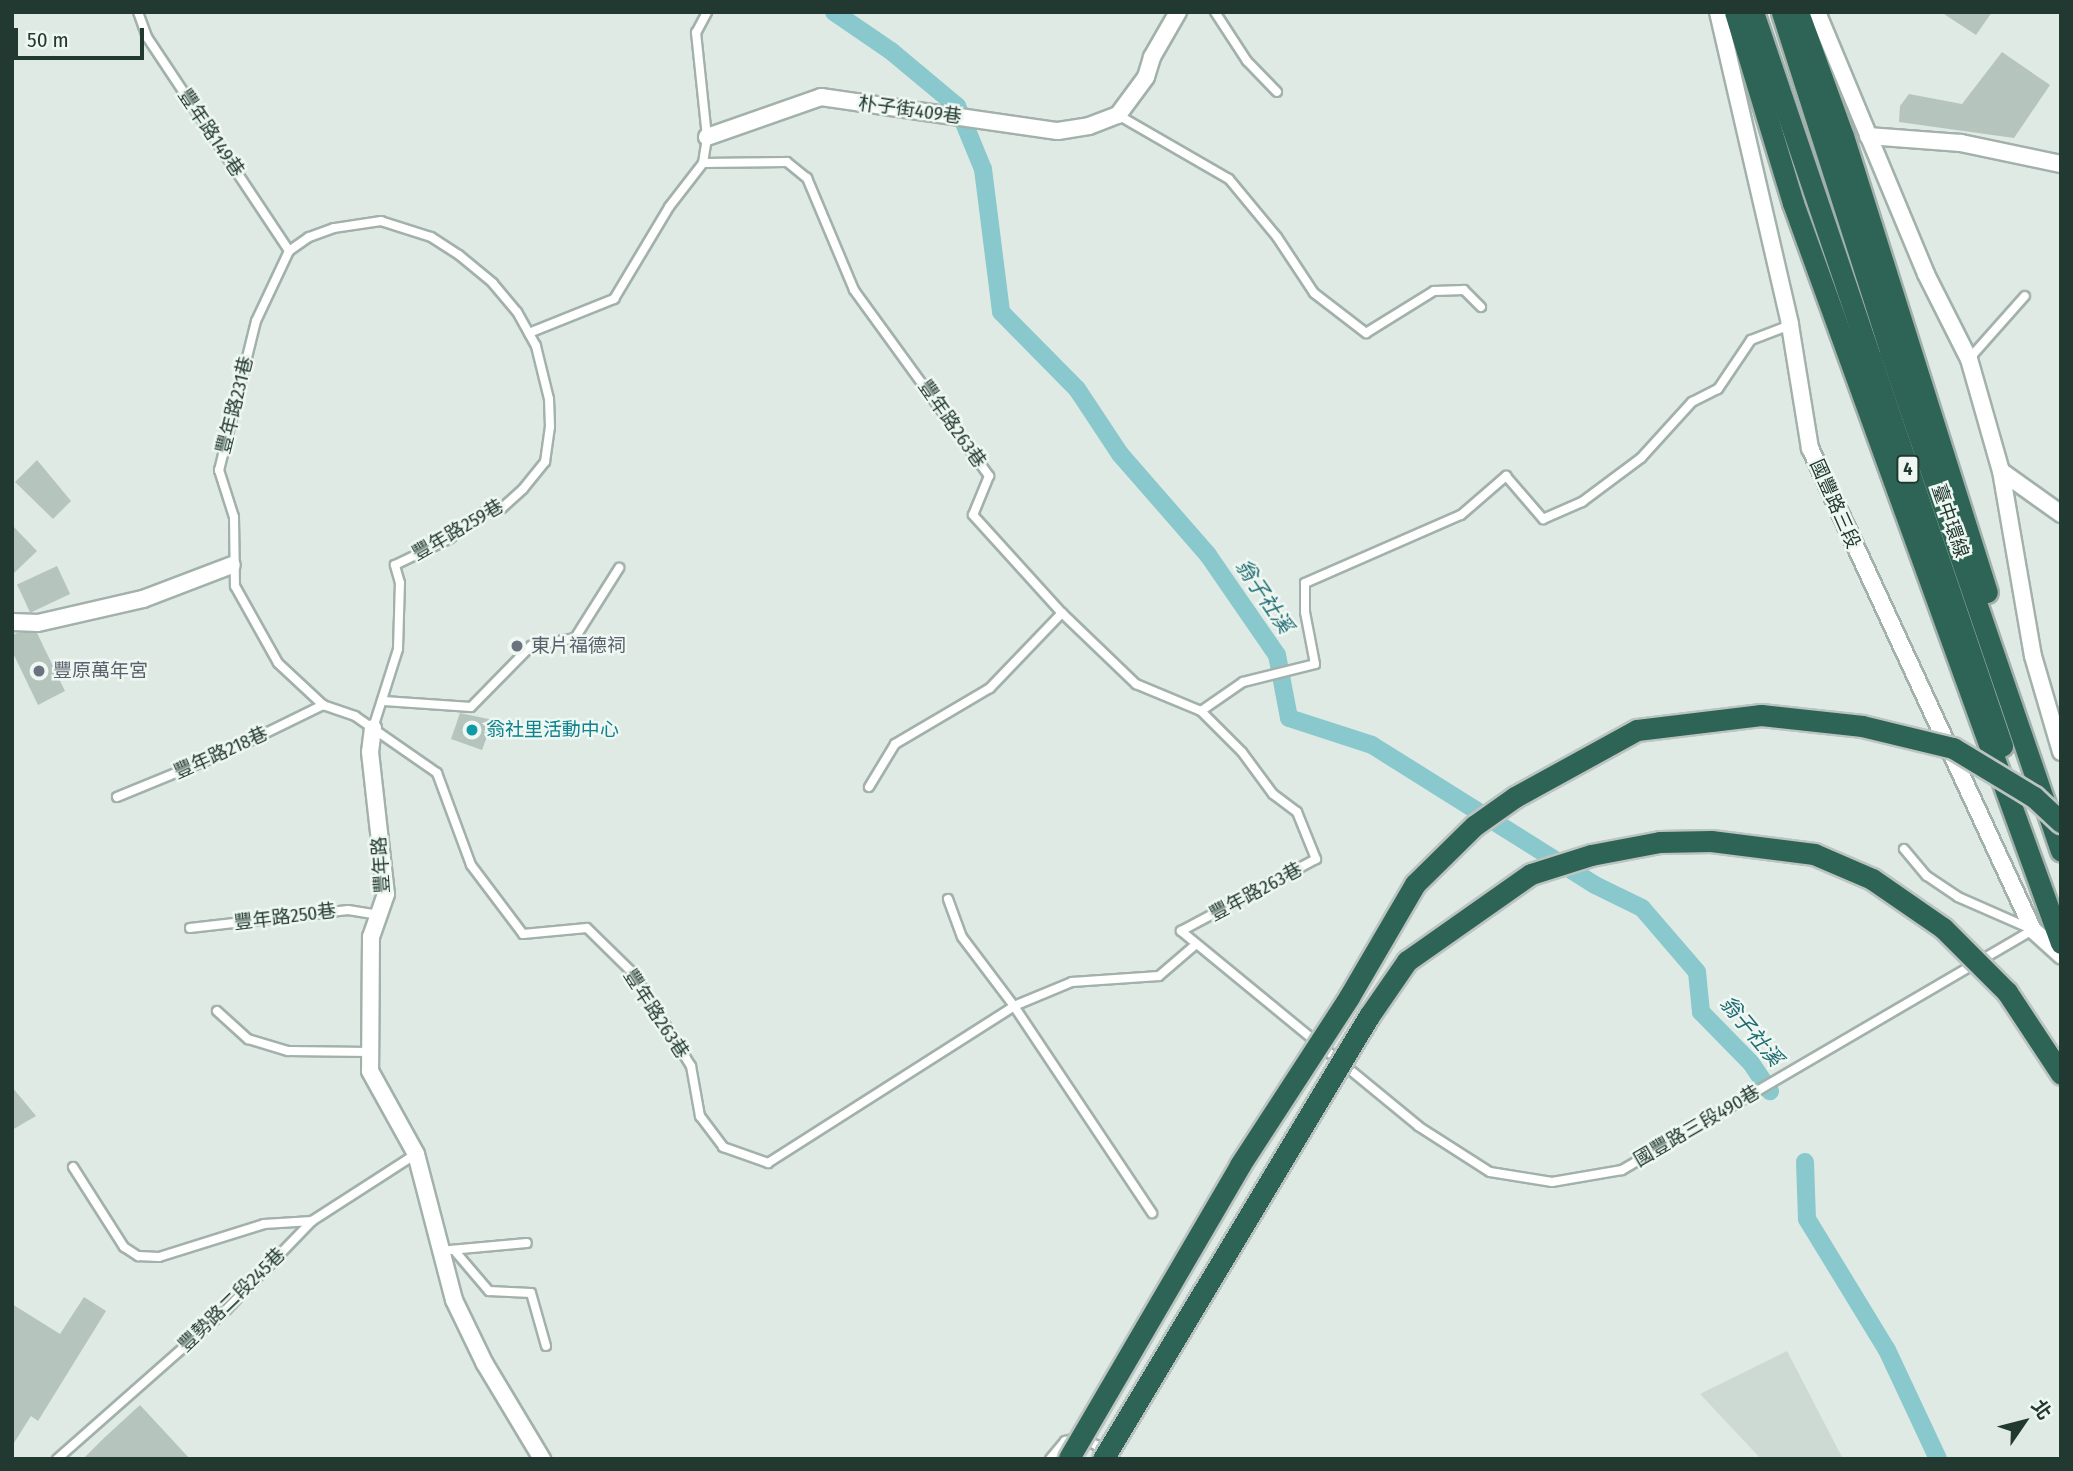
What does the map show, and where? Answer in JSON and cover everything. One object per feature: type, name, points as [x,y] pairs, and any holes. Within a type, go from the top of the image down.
[{"type":"highway","points":[[1735,12],[1793,203],[2061,943]]},
{"type":"highway","name":"臺中環線","points":[[1753,12],[2061,927]]},
{"type":"highway","name":"臺中環線","points":[[1782,12],[1890,351],[2061,851]]},
{"type":"highway","points":[[1798,12],[1843,136],[2059,826]]},
{"type":"highway","points":[[1069,1458],[1240,1165],[1415,884],[1474,826],[1516,797],[1637,730],[1761,715],[1835,721],[1953,748],[2034,797],[2059,826]]},
{"type":"highway","points":[[1105,1459],[1369,1016],[1407,961],[1531,874],[1591,855],[1660,842],[1711,841],[1814,854],[1872,879],[1943,928],[2007,992],[2061,1074]]},
{"type":"street","points":[[1118,114],[1146,77],[1178,12]]},
{"type":"street","name":"國豐路三段","points":[[1718,12],[1790,325],[1810,448],[2034,930],[2061,954]]},
{"type":"street","points":[[1817,12],[1926,274],[1969,359],[2001,471],[2033,656],[2061,752]]},
{"type":"street","name":"朴子街409巷","points":[[707,137],[821,97],[1058,131],[1118,114]]},
{"type":"street","points":[[1868,136],[1961,144],[2061,164]]},
{"type":"street","points":[[2001,471],[2061,514]]},
{"type":"street","points":[[12,622],[38,623],[144,599],[232,565]]},
{"type":"street","name":"豐年路","points":[[373,728],[370,752],[386,894],[371,937],[370,1071],[416,1154],[447,1250],[454,1300],[485,1364],[542,1459]]},
{"type":"lane","name":"豐年路149巷","points":[[138,12],[147,37],[289,251]]},
{"type":"lane","points":[[528,333],[614,299],[669,207],[703,163],[707,137],[696,33],[707,12]]},
{"type":"lane","points":[[1215,12],[1247,61],[1277,92]]},
{"type":"lane","points":[[1118,114],[1229,179],[1277,237],[1314,293],[1366,333],[1434,291],[1464,290],[1481,307]]},
{"type":"lane","name":"豐年路263巷","points":[[373,728],[437,774],[471,865],[523,934],[587,928],[633,973],[691,1066],[700,1116],[723,1147],[751,1160],[768,1163],[1014,1006],[1072,982],[1159,976],[1194,946],[1181,931],[1316,859],[1297,812],[1273,794],[1242,752],[1201,711],[1136,684],[1062,613],[972,515],[989,477],[854,290],[807,178],[787,162],[703,163]]},
{"type":"lane","name":"豐年路259巷","points":[[289,251],[309,237],[357,222],[406,228],[459,255],[493,283],[528,333],[549,399],[545,462],[502,508],[486,511],[449,539],[395,565],[400,583],[398,649],[384,701],[373,728]]},
{"type":"lane","name":"豐年路231巷","points":[[232,565],[234,517],[219,470],[256,321],[289,251]]},
{"type":"lane","points":[[1969,359],[2025,296]]},
{"type":"lane","points":[[1201,711],[1243,682],[1315,664],[1305,612],[1305,583],[1461,515],[1506,476],[1543,519],[1582,502],[1641,458],[1692,402],[1718,389],[1751,340],[1790,325]]},
{"type":"lane","points":[[232,565],[235,586],[278,663],[323,705],[355,716],[373,728]]},
{"type":"lane","points":[[384,701],[471,707],[531,646],[575,638],[620,568]]},
{"type":"lane","points":[[869,787],[895,744],[990,688],[1062,613]]},
{"type":"lane","name":"豐年路218巷","points":[[117,797],[229,751],[323,705]]},
{"type":"lane","points":[[1904,849],[1927,876],[1958,897],[2034,930]]},
{"type":"lane","points":[[948,899],[962,937],[1014,1006],[1152,1213]]},
{"type":"lane","name":"豐年路250巷","points":[[190,928],[348,910],[379,915]]},
{"type":"lane","name":"國豐路三段490巷","points":[[1194,946],[1418,1126],[1490,1172],[1552,1182],[1622,1170],[2034,930]]},
{"type":"lane","points":[[217,1011],[248,1039],[288,1051],[370,1052]]},
{"type":"lane","name":"豐勢路二段245巷","points":[[57,1459],[226,1310],[312,1222],[416,1154]]},
{"type":"lane","points":[[72,1167],[124,1247],[138,1256],[159,1257],[264,1224],[312,1222]]},
{"type":"lane","points":[[447,1250],[527,1243]]},
{"type":"lane","points":[[447,1250],[488,1291],[531,1293],[546,1346]]},
{"type":"lane","points":[[1050,1459],[1065,1441],[1077,1438],[1096,1445],[1105,1459]]},
{"type":"shaded area","points":[[1787,1351],[1843,1459],[1761,1459],[1700,1394]]},
{"type":"building","points":[[1941,12],[1992,12],[1976,35]]},
{"type":"building","points":[[2002,52],[2050,85],[2014,138],[1899,122],[1900,106],[1909,94],[1962,104]]},
{"type":"building","points":[[37,460],[71,501],[53,519],[15,482]]},
{"type":"building","points":[[12,525],[37,551],[12,575]]},
{"type":"building","points":[[57,566],[70,594],[30,613],[17,585]]},
{"type":"building","name":"豐原萬年宮","points":[[37,633],[65,691],[38,705],[12,651],[12,635]]},
{"type":"building","name":"翁社里活動中心","points":[[460,713],[493,720],[482,750],[451,739]]},
{"type":"building","points":[[12,1087],[36,1116],[12,1130]]},
{"type":"building","points":[[84,1297],[106,1311],[38,1421],[31,1416],[12,1446],[12,1304],[60,1334]]},
{"type":"building","points":[[140,1405],[190,1459],[83,1459],[104,1438]]},
{"type":"waterway","name":"翁子社溪","points":[[834,12],[891,51],[957,106],[983,169],[1001,312],[1077,389],[1120,454],[1208,555],[1277,655],[1289,718],[1372,745],[1595,885],[1642,908],[1697,972],[1701,1012],[1751,1063],[1770,1091]]},
{"type":"waterway","name":"翁子社溪","points":[[1805,1162],[1807,1219],[1887,1350],[1938,1459]]},
{"type":"place","name":"東片福德祠","points":[[517,646]]},
{"type":"place","name":"豐原萬年宮","points":[[39,671]]},
{"type":"place","name":"翁社里活動中心","points":[[472,730]]}]
